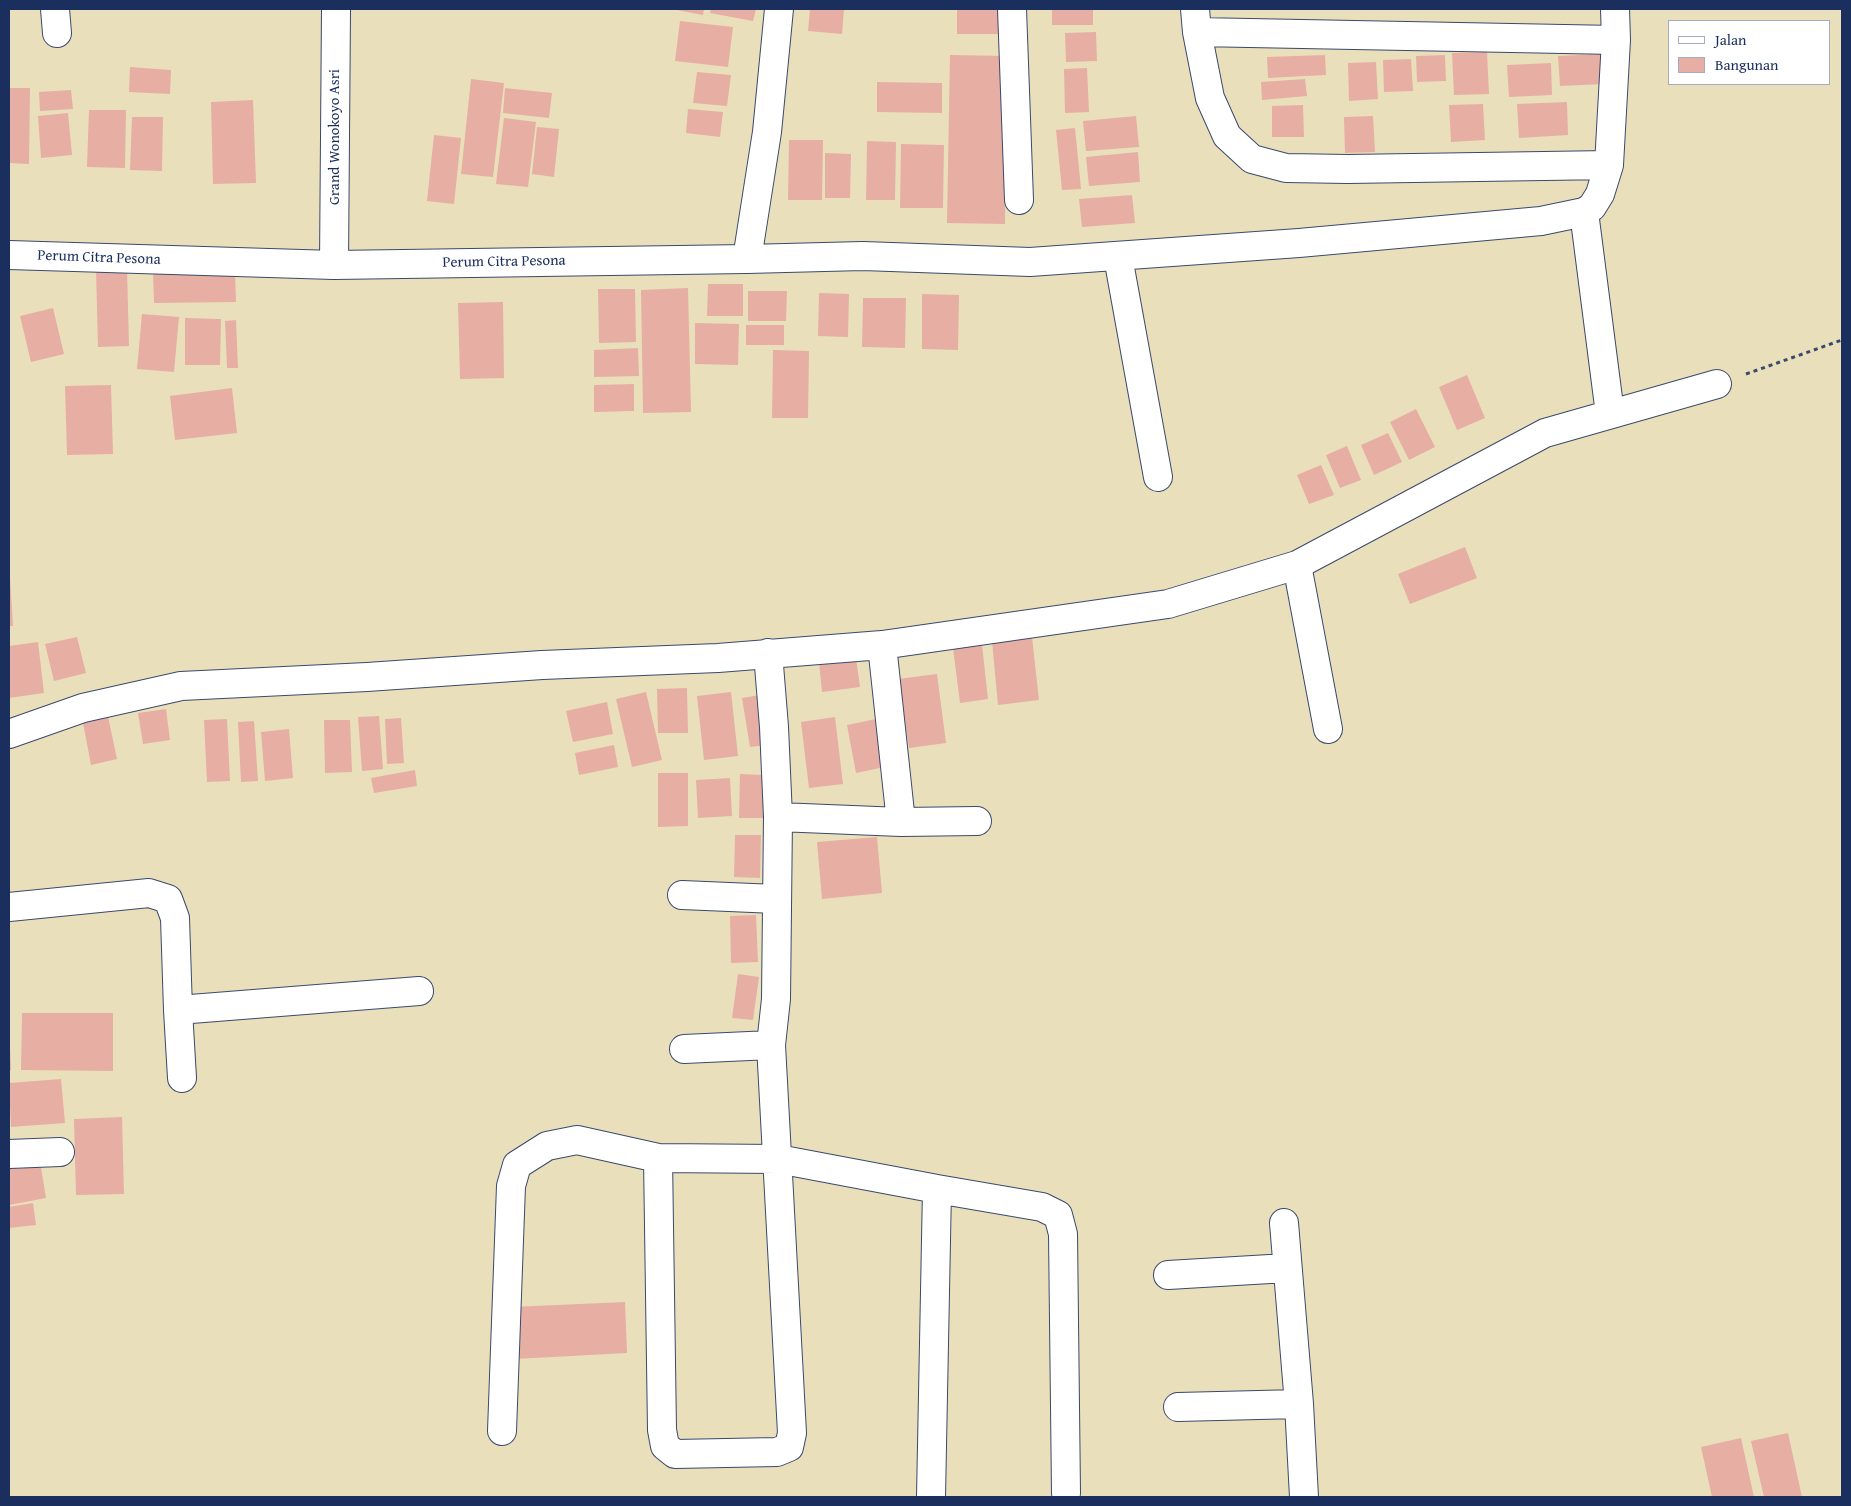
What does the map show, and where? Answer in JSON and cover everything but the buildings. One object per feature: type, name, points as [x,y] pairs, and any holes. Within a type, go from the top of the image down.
[{"type":"street","name":"Grand Wonokoyo Asri","points":[[334,264],[336,9]]},
{"type":"street","points":[[746,259],[767,132],[779,9]]},
{"type":"street","points":[[1012,9],[1019,200]]},
{"type":"street","points":[[1608,403],[1584,212],[1592,207],[1600,194],[1609,165],[1616,40],[1615,9]]},
{"type":"street","points":[[1609,165],[1339,169],[1286,168],[1252,159],[1227,136],[1210,98],[1196,20],[1616,40]]},
{"type":"street","name":"Perum Citra Pesona","points":[[9,255],[334,264],[863,256],[1030,262],[1118,257],[1542,221],[1584,212]]},
{"type":"street","points":[[1118,257],[1158,477]]},
{"type":"street","points":[[9,734],[83,708],[181,686],[367,677],[542,665],[718,658],[882,645],[1168,604],[1297,566],[1545,433],[1608,403],[1717,384]]},
{"type":"street","points":[[1297,566],[1328,729]]},
{"type":"street","points":[[882,645],[901,822]]},
{"type":"street","points":[[658,1158],[662,1430],[665,1446],[676,1454],[777,1452],[789,1447],[792,1433],[772,1044],[776,999],[778,817],[774,727],[768,654]]},
{"type":"street","points":[[778,817],[901,822],[977,821]]},
{"type":"street","points":[[9,907],[149,893],[168,899],[175,918],[182,1078]]},
{"type":"street","points":[[682,896],[776,899]]},
{"type":"street","points":[[178,1010],[419,990]]},
{"type":"street","points":[[684,1049],[772,1044]]},
{"type":"street","points":[[502,1431],[511,1186],[517,1165],[547,1146],[577,1140],[658,1158],[778,1159],[1042,1207],[1058,1215],[1063,1234],[1066,1494]]},
{"type":"street","points":[[9,1154],[60,1152]]},
{"type":"street","points":[[931,1497],[938,1189]]},
{"type":"street","points":[[1284,1223],[1299,1404],[1304,1497]]},
{"type":"street","points":[[1168,1275],[1287,1268]]},
{"type":"street","points":[[1178,1407],[1299,1404]]},
{"type":"path","points":[[1717,384],[1842,340]]}]
